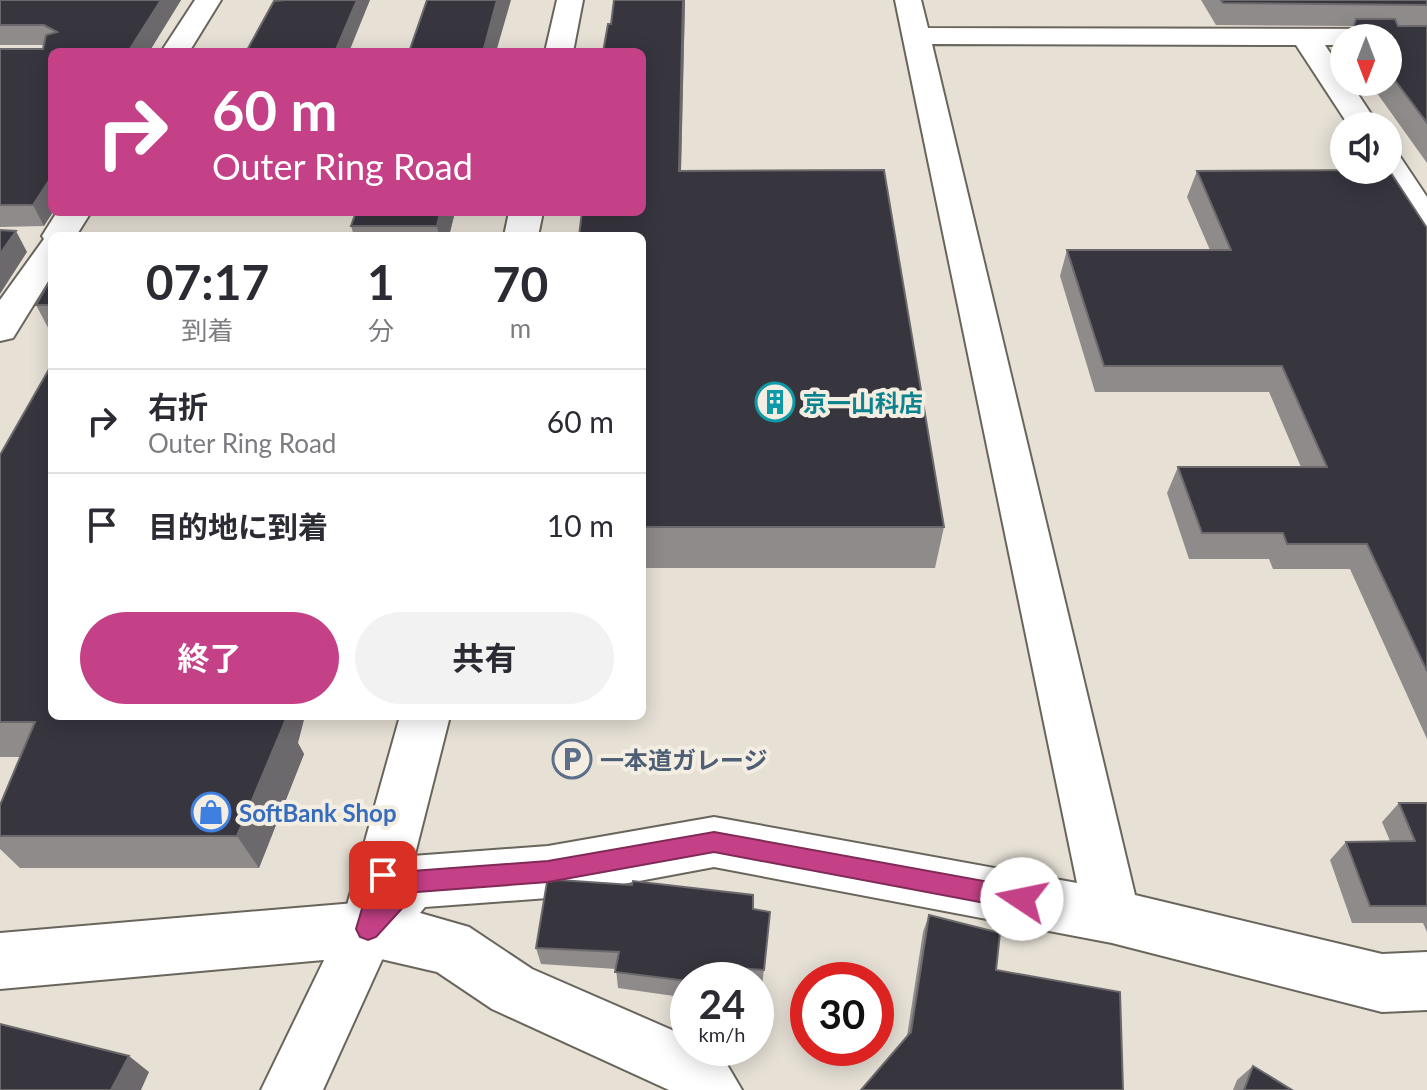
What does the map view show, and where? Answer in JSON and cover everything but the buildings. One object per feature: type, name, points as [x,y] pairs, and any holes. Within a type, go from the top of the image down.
[{"type":"street","points":[[178,48],[208,0]]},
{"type":"street","points":[[560,48],[570,0]]},
{"type":"street","points":[[1112,916],[913,18],[1305,37],[1427,37]]},
{"type":"street","points":[[1305,37],[1355,112]]},
{"type":"street","points":[[1402,184],[1427,223]]},
{"type":"street","points":[[13,239],[48,239]]},
{"type":"street","points":[[0,329],[48,253]]},
{"type":"street","points":[[292,1090],[368,929],[424,720]]},
{"type":"street","points":[[368,929],[412,882],[548,872],[714,842],[1112,916],[1382,983],[1427,981]]},
{"type":"street","points":[[0,961],[368,929],[449,947],[512,989],[698,1072],[711,1090]]},
{"type":"place","name":"京一山科店","points":[[775,402]]},
{"type":"place","name":"一本道ガレージ","points":[[572,759]]},
{"type":"place","name":"SoftBank Shop","points":[[211,812]]},
{"type":"route","points":[[383,875],[368,929],[412,882],[548,872],[714,842],[1022,899]]}]
